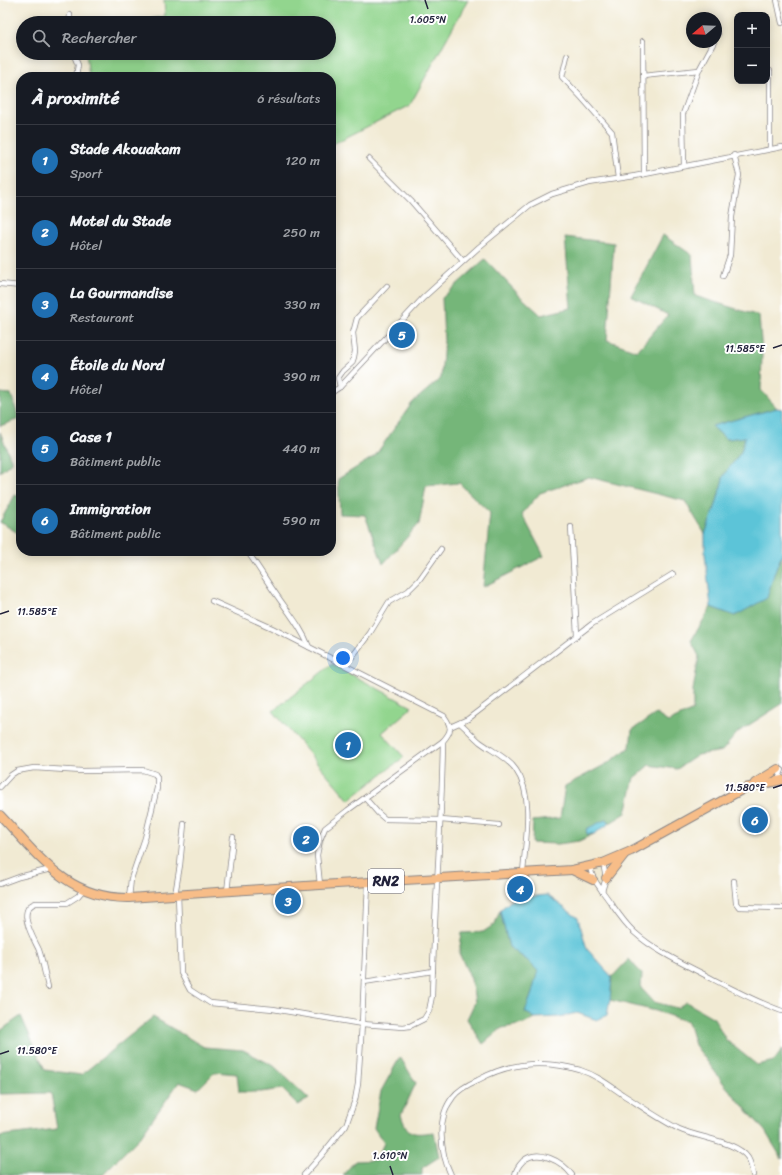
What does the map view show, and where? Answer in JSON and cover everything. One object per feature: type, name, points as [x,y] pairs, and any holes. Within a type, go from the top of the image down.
[{"type":"highway","points":[[745,788],[781,768]]},
{"type":"highway","name":"RN2","points":[[0,815],[51,869],[68,882],[83,890],[114,899],[572,870],[590,867],[625,854],[745,788],[777,780]]},
{"type":"highway","points":[[606,878],[625,854]]},
{"type":"highway","points":[[572,870],[593,880]]},
{"type":"street","points":[[777,0],[782,23]]},
{"type":"street","points":[[643,41],[644,174]]},
{"type":"street","points":[[684,166],[683,114],[699,70],[711,48]]},
{"type":"street","points":[[567,56],[562,76],[612,132],[618,178]]},
{"type":"street","points":[[76,60],[78,65],[77,72]]},
{"type":"street","points":[[643,76],[699,70]]},
{"type":"street","points":[[770,84],[770,149]]},
{"type":"street","points":[[336,390],[423,298],[508,222],[530,205],[541,199],[567,189],[589,183],[644,174],[734,155],[782,147]]},
{"type":"street","points":[[723,276],[730,255],[732,217],[739,175],[734,155]]},
{"type":"street","points":[[369,159],[411,201],[463,261]]},
{"type":"street","points":[[0,284],[16,286]]},
{"type":"street","points":[[340,387],[338,378],[352,363],[354,358],[355,351],[353,333],[357,318],[387,286]]},
{"type":"street","points":[[571,527],[577,635]]},
{"type":"street","points":[[346,665],[370,633],[389,602],[408,591],[428,569],[441,549]]},
{"type":"street","points":[[250,556],[295,621],[309,647]]},
{"type":"street","points":[[450,727],[460,723],[482,708],[568,644],[577,635],[673,574]]},
{"type":"street","points":[[212,601],[272,628],[444,716],[450,727],[450,734],[443,741],[325,828],[320,840],[317,855],[320,885]]},
{"type":"street","points":[[460,723],[480,742],[509,762],[516,769],[521,779],[526,797],[527,811],[523,873]]},
{"type":"street","points":[[184,824],[176,895],[181,973],[190,990],[210,1003],[273,1009],[362,1024],[403,1027],[410,1026],[424,1019],[429,1011],[432,996],[441,820],[443,741]]},
{"type":"street","points":[[0,787],[17,771],[34,768],[82,771],[143,770],[155,774],[157,777],[157,788],[145,838],[131,879],[129,898]]},
{"type":"street","points":[[777,780],[781,768]]},
{"type":"street","points":[[365,798],[381,817],[386,819],[441,820],[499,825]]},
{"type":"street","points":[[227,892],[233,837]]},
{"type":"street","points":[[602,891],[606,878],[603,863]]},
{"type":"street","points":[[590,867],[593,880],[623,920],[648,943],[668,956],[737,992],[782,1011]]},
{"type":"street","points":[[0,884],[19,877],[51,869]]},
{"type":"street","points":[[734,881],[734,894],[736,903],[739,907],[782,908]]},
{"type":"street","points":[[304,1175],[322,1156],[346,1125],[355,1100],[358,1084],[362,1024],[368,883]]},
{"type":"street","points":[[48,987],[39,950],[30,930],[27,914],[28,910],[33,904],[67,903],[78,896],[83,890]]},
{"type":"street","points":[[364,982],[433,971]]},
{"type":"street","points":[[451,1175],[446,1164],[442,1148],[441,1135],[446,1112],[452,1098],[457,1092],[470,1083],[495,1072],[517,1065],[551,1064],[593,1075],[652,1114],[680,1129],[738,1148],[748,1158],[752,1166],[753,1175]]},
{"type":"street","points":[[515,1175],[519,1165],[532,1155],[546,1157],[562,1164],[572,1175]]},
{"type":"green space","points":[[164,0],[468,0],[410,105],[336,142],[336,72],[88,72],[87,60],[336,60],[336,16],[165,16]]},
{"type":"green space","points":[[663,235],[692,255],[695,296],[759,316],[762,353],[761,390],[777,408],[712,426],[726,439],[745,437],[741,452],[724,475],[716,505],[705,534],[685,501],[589,477],[540,493],[522,514],[544,556],[483,587],[490,513],[459,483],[426,486],[419,524],[383,564],[365,515],[340,514],[338,479],[375,456],[412,403],[441,378],[444,341],[442,298],[485,259],[520,296],[541,315],[571,308],[565,237],[614,243],[607,340],[637,351],[668,315],[631,296]]},
{"type":"green space","points":[[0,393],[11,394],[16,410],[16,420],[0,426]]},
{"type":"green space","points":[[0,432],[12,462],[0,472]]},
{"type":"green space","points":[[15,495],[16,495],[16,532],[0,522]]},
{"type":"green space","points":[[782,554],[782,704],[738,732],[722,751],[698,755],[677,769],[649,765],[634,778],[626,813],[610,823],[607,819],[587,834],[594,834],[579,841],[558,844],[532,843],[533,821],[560,818],[565,786],[608,763],[630,747],[632,730],[656,714],[668,722],[693,710],[693,690],[699,656],[691,641],[711,607],[735,616],[774,574]]},
{"type":"green space","points":[[332,664],[412,707],[382,733],[404,757],[349,800],[273,711]]},
{"type":"green space","points":[[500,910],[509,947],[527,960],[538,971],[525,1012],[535,1018],[524,1024],[502,1028],[483,1044],[467,1019],[475,1002],[471,979],[459,953],[462,933],[483,932],[495,924]]},
{"type":"green space","points":[[629,959],[642,974],[641,988],[654,1002],[677,1008],[686,1002],[714,1018],[726,1040],[757,1065],[774,1061],[782,1050],[782,1159],[765,1131],[724,1084],[695,1045],[688,1022],[656,1011],[610,1000],[612,977]]},
{"type":"green space","points":[[21,1016],[45,1070],[81,1075],[153,1017],[204,1047],[243,1050],[274,1066],[309,1099],[298,1105],[282,1089],[261,1092],[239,1092],[237,1074],[215,1072],[198,1089],[179,1082],[140,1137],[102,1175],[0,1175],[0,1136],[57,1129],[51,1093],[0,1094],[0,1031]]},
{"type":"green space","points":[[400,1057],[416,1083],[401,1115],[409,1131],[417,1133],[434,1132],[439,1157],[422,1168],[422,1175],[343,1175],[355,1161],[376,1160],[384,1143],[374,1128],[381,1091]]},
{"type":"water","points":[[777,408],[782,409],[782,554],[767,598],[735,616],[711,607],[705,554],[705,534],[716,505],[724,475],[741,452],[745,437],[726,439],[712,426]]},
{"type":"water","points":[[607,819],[610,823],[594,834],[587,834],[586,829]]},
{"type":"water","points":[[547,895],[578,918],[587,949],[612,977],[607,1015],[597,1020],[577,1013],[559,1017],[535,1018],[525,1012],[538,971],[527,960],[509,947],[500,910],[514,898]]},
{"type":"place","name":"Case 1","points":[[402,335]]},
{"type":"place","name":"Stade Akouakam","points":[[348,745]]},
{"type":"place","name":"Immigration","points":[[755,820]]},
{"type":"place","name":"Motel du Stade","points":[[306,839]]},
{"type":"place","name":"Étoile du Nord","points":[[520,889]]},
{"type":"place","name":"La Gourmandise","points":[[288,901]]}]
